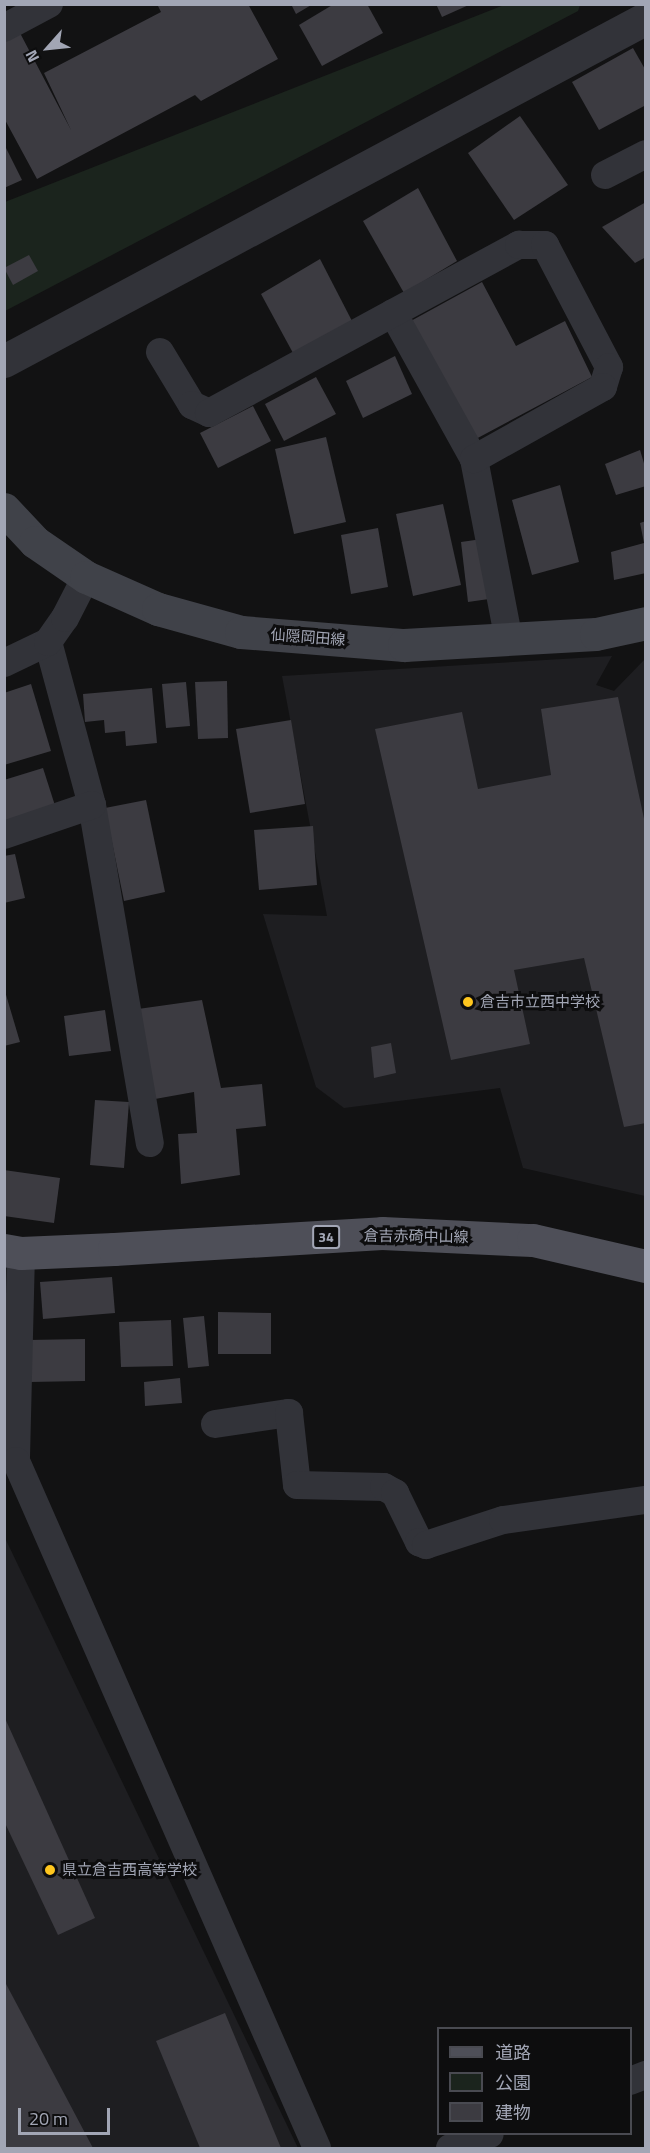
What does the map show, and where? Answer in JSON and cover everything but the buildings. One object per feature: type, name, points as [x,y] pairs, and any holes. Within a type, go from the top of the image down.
[{"type":"main road","name":"仙隠岡田線","points":[[4,509],[36,542],[86,577],[158,609],[241,632],[404,645],[509,641],[596,634],[645,623]]},
{"type":"main road","name":"倉吉赤碕中山線","points":[[13,1251],[382,1233],[533,1240],[645,1266]]},
{"type":"street","points":[[4,28],[49,4]]},
{"type":"street","points":[[4,361],[642,14]]},
{"type":"street","points":[[605,175],[645,154]]},
{"type":"street","points":[[160,352],[192,405],[209,413],[519,245],[545,245],[609,367],[603,387],[474,459]]},
{"type":"street","points":[[393,313],[474,459],[509,641]]},
{"type":"street","points":[[4,663],[48,642],[65,618],[86,577]]},
{"type":"street","points":[[48,642],[92,805],[150,1143]]},
{"type":"street","points":[[4,835],[92,805]]},
{"type":"street","points":[[13,1251],[16,1461],[317,2148]]},
{"type":"street","points":[[215,1424],[289,1413],[297,1485],[384,1487],[395,1493],[419,1542],[426,1545],[502,1520],[645,1500]]},
{"type":"street","points":[[450,2148],[485,2135]]},
{"type":"shaded area","name":"倉吉市立西中学校","points":[[612,656],[596,685],[614,691],[645,659],[645,1196],[523,1168],[500,1088],[344,1108],[316,1087],[263,914],[327,916],[282,676]]},
{"type":"shaded area","points":[[5,1538],[298,2148],[5,2148]]},
{"type":"green space","points":[[504,5],[580,5],[578,11],[5,311],[5,202]]},
{"type":"place","name":"倉吉市立西中学校","points":[[468,1002]]},
{"type":"place","name":"県立倉吉西高等学校","points":[[50,1870]]}]
